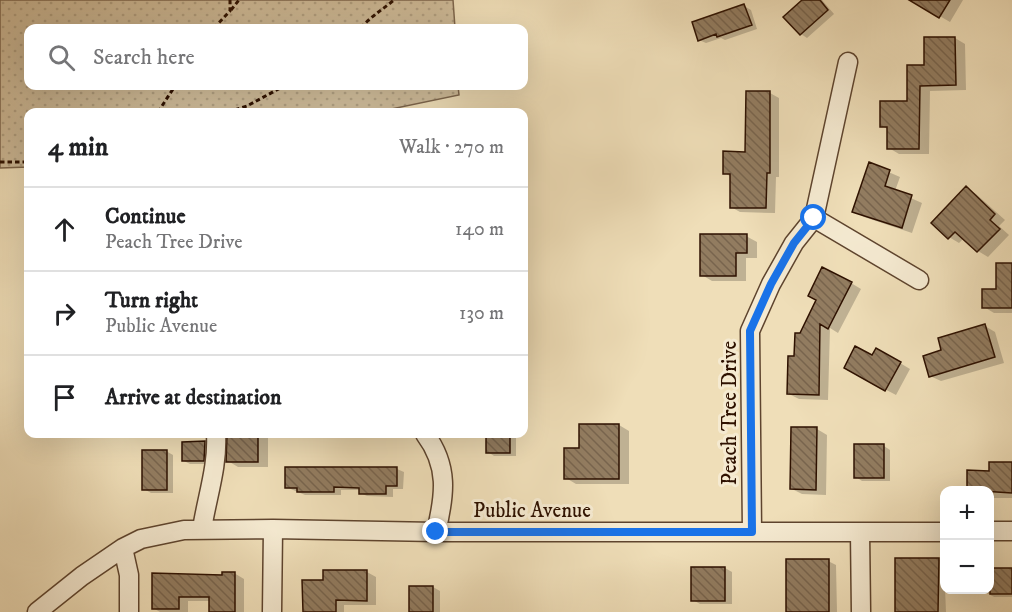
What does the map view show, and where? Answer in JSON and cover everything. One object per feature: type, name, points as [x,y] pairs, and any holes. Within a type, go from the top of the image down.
[{"type":"street","name":"Peach Tree Drive","points":[[752,532],[750,331],[771,284],[794,243],[814,218],[848,62]]},
{"type":"street","points":[[814,218],[919,280]]},
{"type":"street","points":[[202,529],[207,495],[217,455],[216,438]]},
{"type":"street","points":[[429,438],[441,461],[444,500],[436,532]]},
{"type":"street","points":[[272,612],[273,529]]},
{"type":"street","name":"Public Avenue","points":[[37,612],[82,576],[123,548],[141,539],[184,530],[940,531]]},
{"type":"street","points":[[994,531],[1012,531]]},
{"type":"street","points":[[860,532],[861,612]]},
{"type":"street","points":[[123,548],[129,575],[129,612]]},
{"type":"path","points":[[230,0],[230,11]]},
{"type":"path","points":[[218,24],[239,0]]},
{"type":"path","points":[[364,24],[368,18],[379,13],[394,0]]},
{"type":"path","points":[[161,108],[172,90]]},
{"type":"path","points":[[241,108],[277,90]]},
{"type":"path","points":[[0,162],[24,162]]},
{"type":"shaded area","points":[[0,0],[453,0],[455,24],[24,24],[24,90],[458,90],[459,95],[396,108],[24,108],[24,167],[0,168]]},
{"type":"building","points":[[802,0],[820,0],[828,10],[800,35],[783,17]]},
{"type":"building","points":[[909,0],[950,0],[939,18]]},
{"type":"building","points":[[744,4],[752,25],[698,41],[692,22]]},
{"type":"building","points":[[924,37],[955,37],[956,85],[920,86],[919,149],[887,149],[887,127],[880,127],[880,101],[907,101],[907,65],[924,65]]},
{"type":"building","points":[[746,91],[770,91],[770,173],[767,173],[766,208],[730,208],[730,174],[723,174],[723,151],[745,152]]},
{"type":"building","points":[[869,162],[890,170],[885,186],[912,195],[902,228],[852,212]]},
{"type":"building","points":[[966,186],[995,214],[990,220],[1000,229],[977,252],[955,232],[948,239],[931,223]]},
{"type":"building","points":[[700,234],[747,234],[747,253],[736,253],[736,276],[700,276]]},
{"type":"building","points":[[996,263],[1012,263],[1012,308],[982,308],[982,289],[996,289]]},
{"type":"building","points":[[822,267],[852,282],[828,329],[820,324],[819,395],[787,394],[788,356],[794,356],[795,333],[800,333],[816,300],[808,296]]},
{"type":"building","points":[[985,324],[995,357],[929,377],[923,356],[941,350],[938,338]]},
{"type":"building","points":[[855,346],[872,355],[876,348],[901,362],[885,391],[844,368]]},
{"type":"building","points":[[579,424],[619,424],[619,479],[564,479],[564,448],[579,448]]},
{"type":"building","points":[[791,427],[817,427],[816,490],[790,489]]},
{"type":"building","points":[[227,438],[258,438],[258,462],[226,462]]},
{"type":"building","points":[[486,438],[510,438],[510,453],[486,453]]},
{"type":"building","points":[[205,441],[204,461],[182,461],[182,442]]},
{"type":"building","points":[[854,444],[884,444],[884,478],[854,478]]},
{"type":"building","points":[[142,450],[167,450],[167,490],[142,490]]},
{"type":"building","points":[[989,462],[1012,462],[1012,493],[994,492],[994,486],[967,486],[967,470],[989,471]]},
{"type":"building","points":[[285,467],[397,467],[397,486],[386,486],[386,494],[359,494],[359,488],[334,487],[334,492],[297,492],[297,488],[285,488]]},
{"type":"building","points":[[895,558],[939,558],[938,612],[895,612]]},
{"type":"building","points":[[786,559],[829,559],[829,612],[786,612]]},
{"type":"building","points":[[691,567],[725,567],[725,601],[691,601]]},
{"type":"building","points":[[994,568],[1012,568],[1012,594],[994,594]]},
{"type":"building","points":[[323,570],[367,570],[367,601],[336,600],[336,612],[303,612],[302,580],[323,580]]},
{"type":"building","points":[[222,572],[235,572],[235,612],[209,612],[209,597],[179,597],[179,609],[152,609],[152,573],[222,575]]},
{"type":"building","points":[[409,586],[433,586],[433,612],[409,612]]},
{"type":"route","points":[[436,532],[752,532],[750,331],[771,284],[794,243],[814,218]]}]
